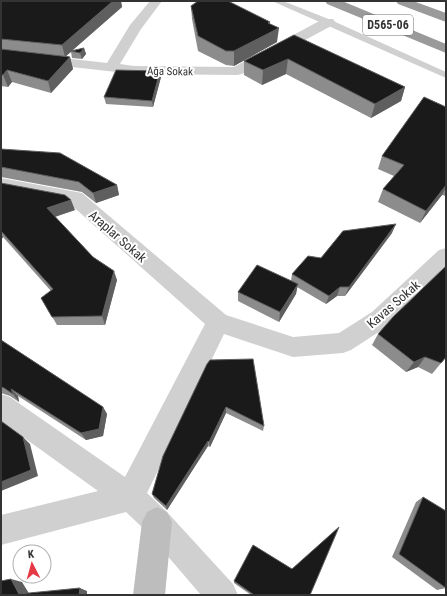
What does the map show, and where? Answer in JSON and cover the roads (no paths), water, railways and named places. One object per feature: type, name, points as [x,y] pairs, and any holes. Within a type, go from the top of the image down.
[{"type":"highway","name":"D565-06","points":[[331,1],[446,49]]},
{"type":"highway","name":"D565-06","points":[[402,1],[446,18]]},
{"type":"street","points":[[111,67],[135,28],[156,1]]},
{"type":"street","name":"Ağa Sokak","points":[[1,55],[134,70],[237,71],[328,22]]},
{"type":"street","name":"Araplar Sokak","points":[[1,184],[75,198],[218,322]]},
{"type":"street","name":"Kavas Sokak","points":[[218,322],[293,346],[343,344],[380,319],[446,256]]},
{"type":"street","points":[[1,530],[130,497],[218,322]]},
{"type":"street","points":[[1,406],[130,497],[157,522],[222,595]]},
{"type":"street","points":[[148,595],[157,522]]},
{"type":"lane","points":[[276,1],[328,22],[446,75]]}]
